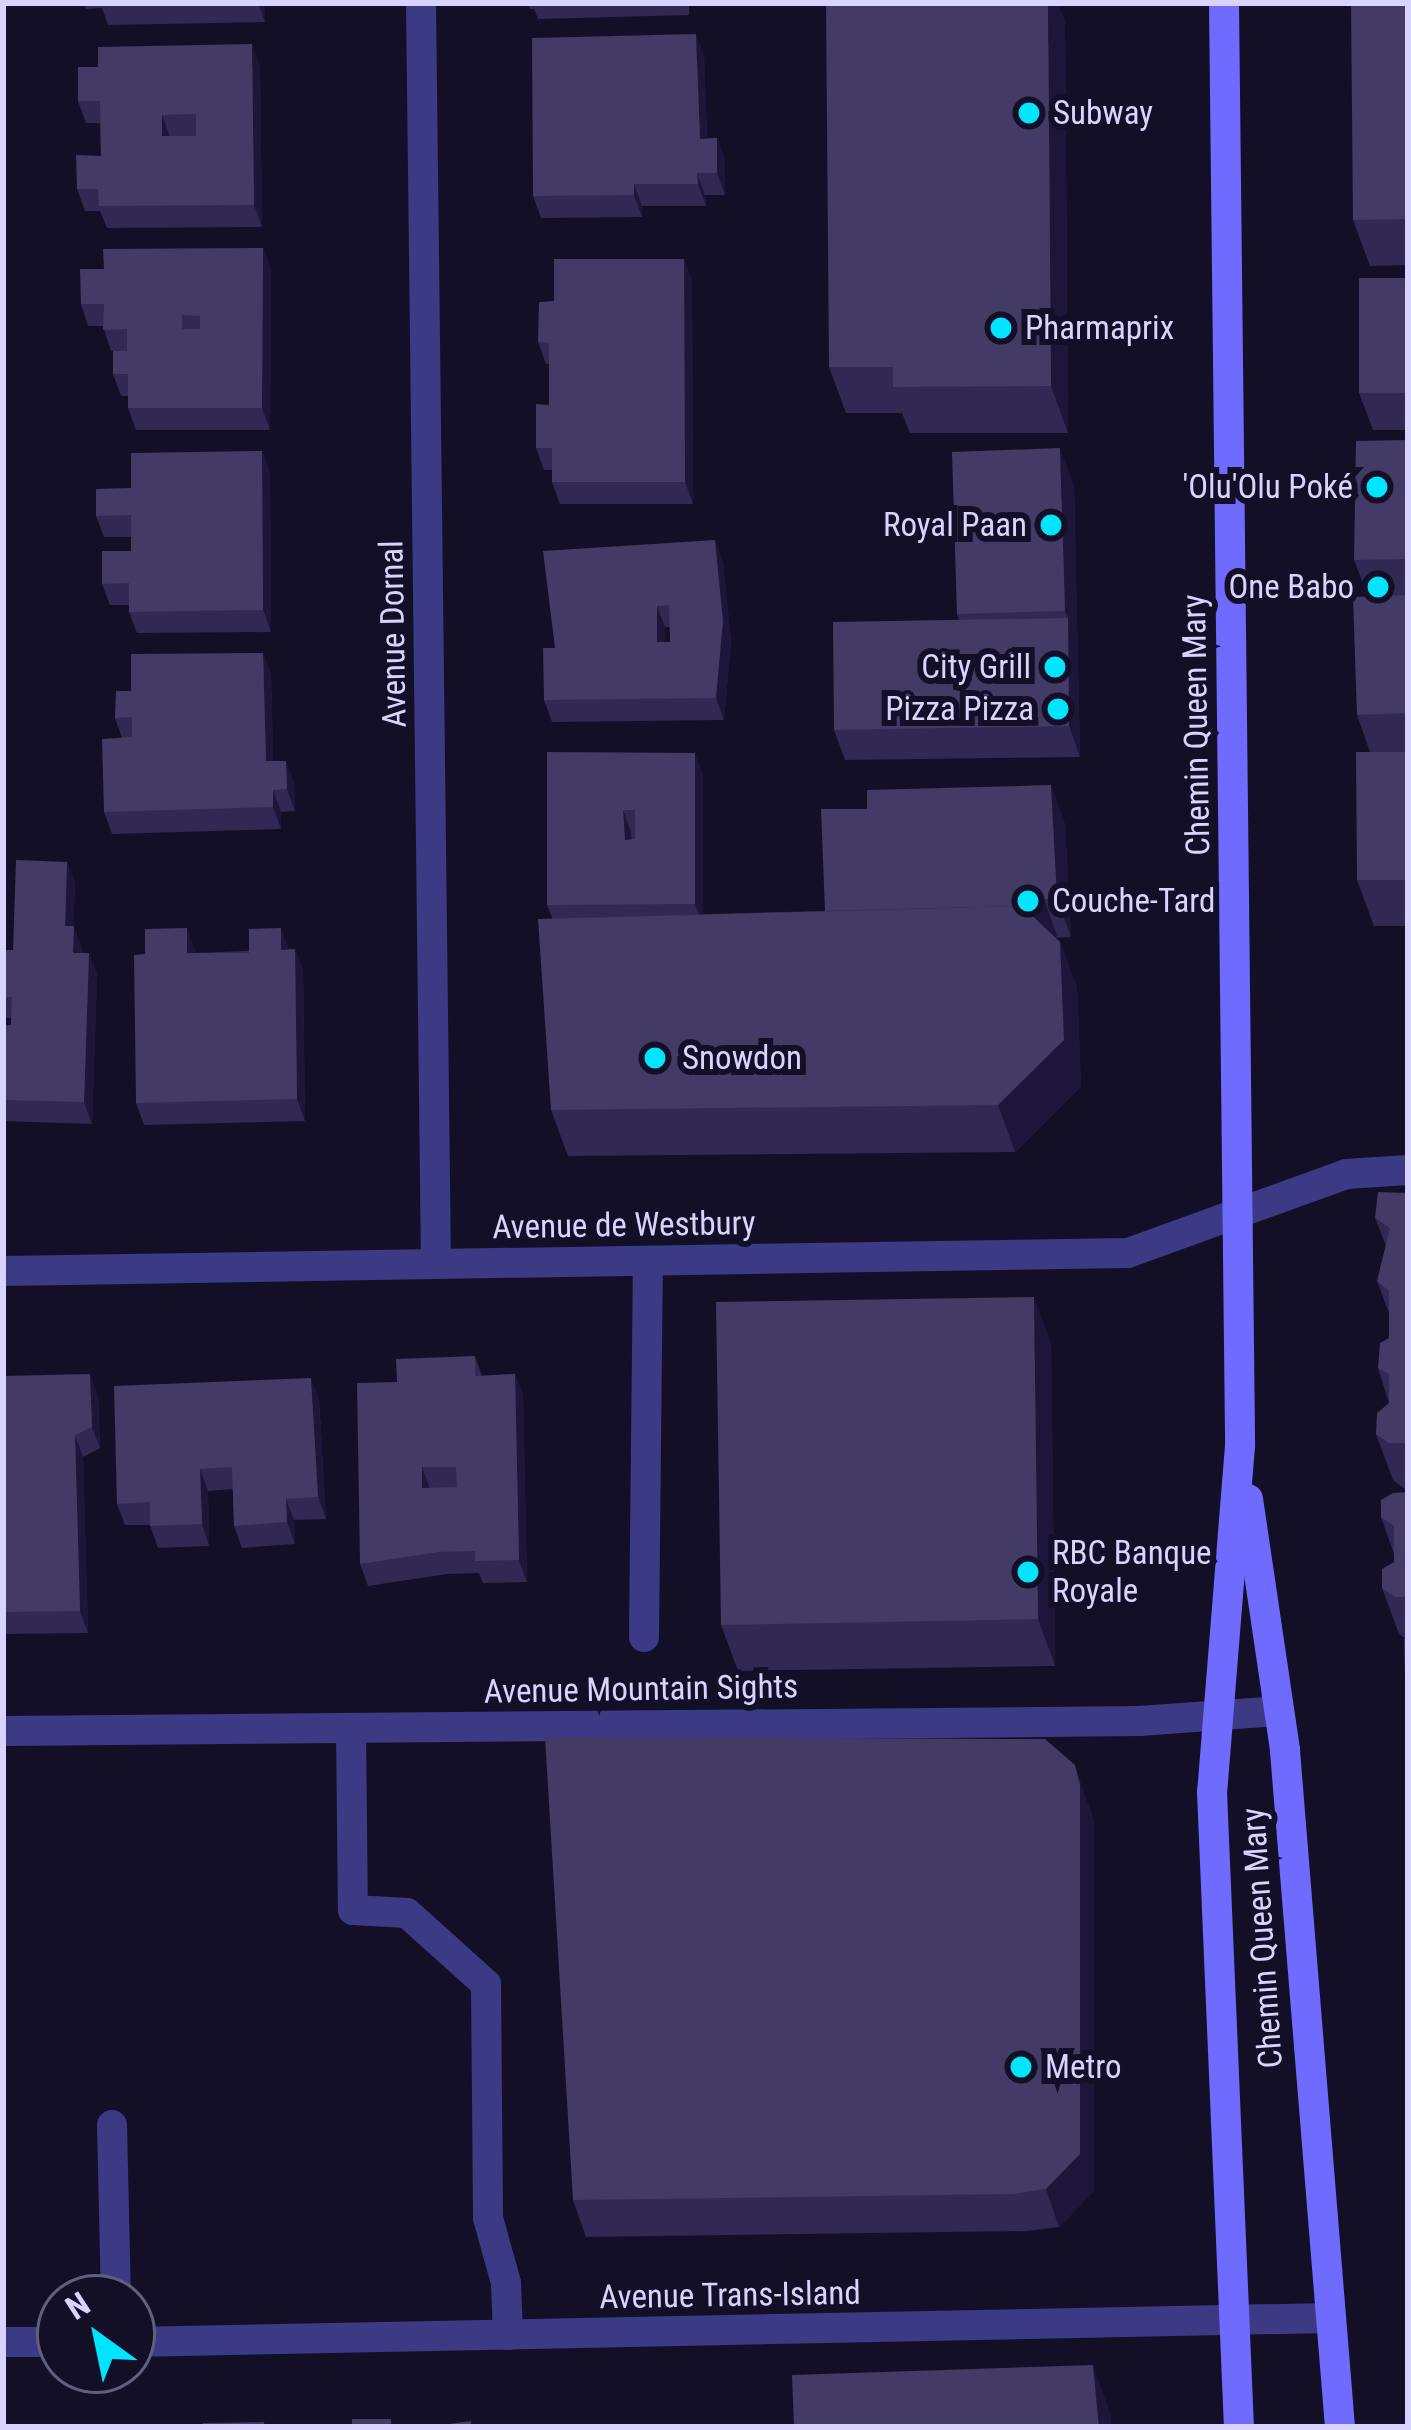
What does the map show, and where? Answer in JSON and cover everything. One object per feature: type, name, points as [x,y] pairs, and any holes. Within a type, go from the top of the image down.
[{"type":"street","name":"Avenue Dornal","points":[[421,3],[436,1264]]},
{"type":"street","name":"Chemin Queen Mary","points":[[1224,3],[1240,1446],[1215,1716],[1214,1949],[1239,2427]]},
{"type":"street","name":"Avenue de Westbury","points":[[3,1271],[1128,1252],[1346,1174],[1408,1170]]},
{"type":"street","points":[[644,1637],[648,1262]]},
{"type":"street","name":"Chemin Queen Mary","points":[[1240,1446],[1279,1711],[1340,2427]]},
{"type":"street","name":"Avenue Mountain Sights","points":[[3,1731],[1215,1716],[1279,1711]]},
{"type":"street","points":[[351,1728],[352,1910],[406,1912],[486,1984],[488,2218],[506,2283],[508,2335]]},
{"type":"street","points":[[112,2126],[115,2274]]},
{"type":"street","name":"Avenue Trans-Island","points":[[156,2342],[1329,2318]]},
{"type":"street","points":[[3,2342],[36,2342]]},
{"type":"building","points":[[826,3],[1048,3],[1051,386],[893,387],[893,367],[829,367]]},
{"type":"building","points":[[1351,3],[1408,3],[1408,219],[1353,220]]},
{"type":"building","points":[[696,34],[700,139],[717,138],[717,173],[697,173],[698,184],[634,184],[634,195],[533,196],[532,38]]},
{"type":"building","points":[[252,44],[254,205],[99,206],[98,189],[77,189],[76,155],[101,156],[100,101],[78,101],[78,67],[98,67],[98,47]],"holes":[[[196,114],[196,136],[162,136],[162,115]]]},
{"type":"building","points":[[263,248],[262,408],[128,408],[128,374],[113,374],[113,351],[127,351],[127,329],[103,330],[104,304],[81,304],[80,269],[104,269],[103,249]],"holes":[[[182,315],[200,316],[200,329],[182,329]]]},
{"type":"building","points":[[554,259],[684,259],[685,482],[552,482],[552,448],[536,448],[536,404],[549,405],[549,343],[538,342],[539,302],[554,301]]},
{"type":"building","points":[[1359,278],[1408,278],[1408,393],[1359,393]]},
{"type":"building","points":[[1408,440],[1408,559],[1354,560],[1356,441]]},
{"type":"building","points":[[1060,448],[1065,611],[957,614],[952,452]]},
{"type":"building","points":[[262,451],[263,610],[129,612],[129,583],[102,584],[102,551],[131,551],[131,515],[96,516],[96,489],[131,488],[131,453]]},
{"type":"building","points":[[715,540],[723,621],[716,698],[544,700],[543,648],[555,648],[543,551]],"holes":[[[669,605],[670,642],[657,642],[657,606]]]},
{"type":"building","points":[[1408,595],[1408,713],[1357,715],[1353,597]]},
{"type":"building","points":[[1068,618],[1069,726],[834,730],[833,622]]},
{"type":"building","points":[[263,653],[266,761],[286,761],[287,789],[273,790],[273,807],[104,812],[102,739],[132,737],[132,717],[115,718],[116,691],[131,691],[131,654]]},
{"type":"building","points":[[547,752],[695,753],[695,904],[547,905]],"holes":[[[623,810],[635,810],[635,839],[625,840]]]},
{"type":"building","points":[[1356,752],[1408,752],[1408,880],[1357,880]]},
{"type":"building","points":[[1051,785],[1057,899],[1044,899],[1028,912],[1022,906],[825,911],[821,809],[867,809],[867,790]]},
{"type":"building","points":[[16,860],[67,862],[65,926],[74,926],[73,953],[89,953],[84,1102],[3,1100],[3,1026],[11,1025],[12,997],[3,997],[3,950],[13,950]]},
{"type":"building","points":[[1022,906],[1060,942],[1064,1040],[998,1105],[551,1110],[538,919]]},
{"type":"building","points":[[187,928],[187,953],[249,953],[249,929],[281,928],[281,950],[295,949],[297,1099],[136,1103],[134,955],[145,954],[145,929]]},
{"type":"building","points":[[1378,1192],[1408,1193],[1408,1443],[1389,1443],[1376,1434],[1377,1413],[1389,1403],[1389,1374],[1378,1368],[1380,1343],[1389,1338],[1389,1291],[1377,1281],[1390,1228],[1375,1218]]},
{"type":"building","points":[[1034,1297],[1038,1619],[721,1625],[716,1302]]},
{"type":"building","points":[[475,1356],[475,1376],[515,1374],[519,1560],[475,1561],[475,1551],[360,1564],[357,1383],[397,1382],[396,1359]],"holes":[[[422,1467],[456,1467],[457,1487],[422,1488]]]},
{"type":"building","points":[[90,1374],[92,1427],[75,1435],[80,1611],[3,1612],[3,1376]]},
{"type":"building","points":[[311,1378],[318,1497],[286,1499],[287,1522],[234,1526],[232,1467],[200,1469],[202,1524],[150,1526],[150,1502],[117,1504],[114,1386]]},
{"type":"building","points":[[1408,1492],[1408,1597],[1395,1597],[1382,1588],[1382,1569],[1394,1562],[1394,1526],[1381,1517],[1381,1500]]},
{"type":"building","points":[[1404,1639],[1408,1639],[1408,1794]]},
{"type":"building","points":[[545,1737],[1045,1739],[1075,1765],[1080,1785],[1080,2154],[1046,2189],[1013,2194],[573,2200]]},
{"type":"building","points":[[1093,2365],[1099,2427],[794,2427],[792,2375]]},
{"type":"building","points":[[352,2419],[391,2419],[391,2427],[352,2427]]},
{"type":"building","points":[[471,2421],[471,2427],[426,2427]]},
{"type":"building","points":[[264,2422],[265,2427],[203,2427],[203,2423]]},
{"type":"place","name":"Subway","points":[[1029,113]]},
{"type":"place","name":"Pharmaprix","points":[[1001,328]]},
{"type":"place","name":"'Olu'Olu Poké","points":[[1377,487]]},
{"type":"place","name":"Royal Paan","points":[[1051,525]]},
{"type":"place","name":"One Babo","points":[[1378,587]]},
{"type":"place","name":"City Grill","points":[[1055,667]]},
{"type":"place","name":"Pizza Pizza","points":[[1058,709]]},
{"type":"place","name":"Couche-Tard","points":[[1028,901]]},
{"type":"place","name":"Snowdon","points":[[655,1058]]},
{"type":"place","name":"RBC Banque Royale","points":[[1028,1572]]},
{"type":"place","name":"Metro","points":[[1021,2067]]}]
